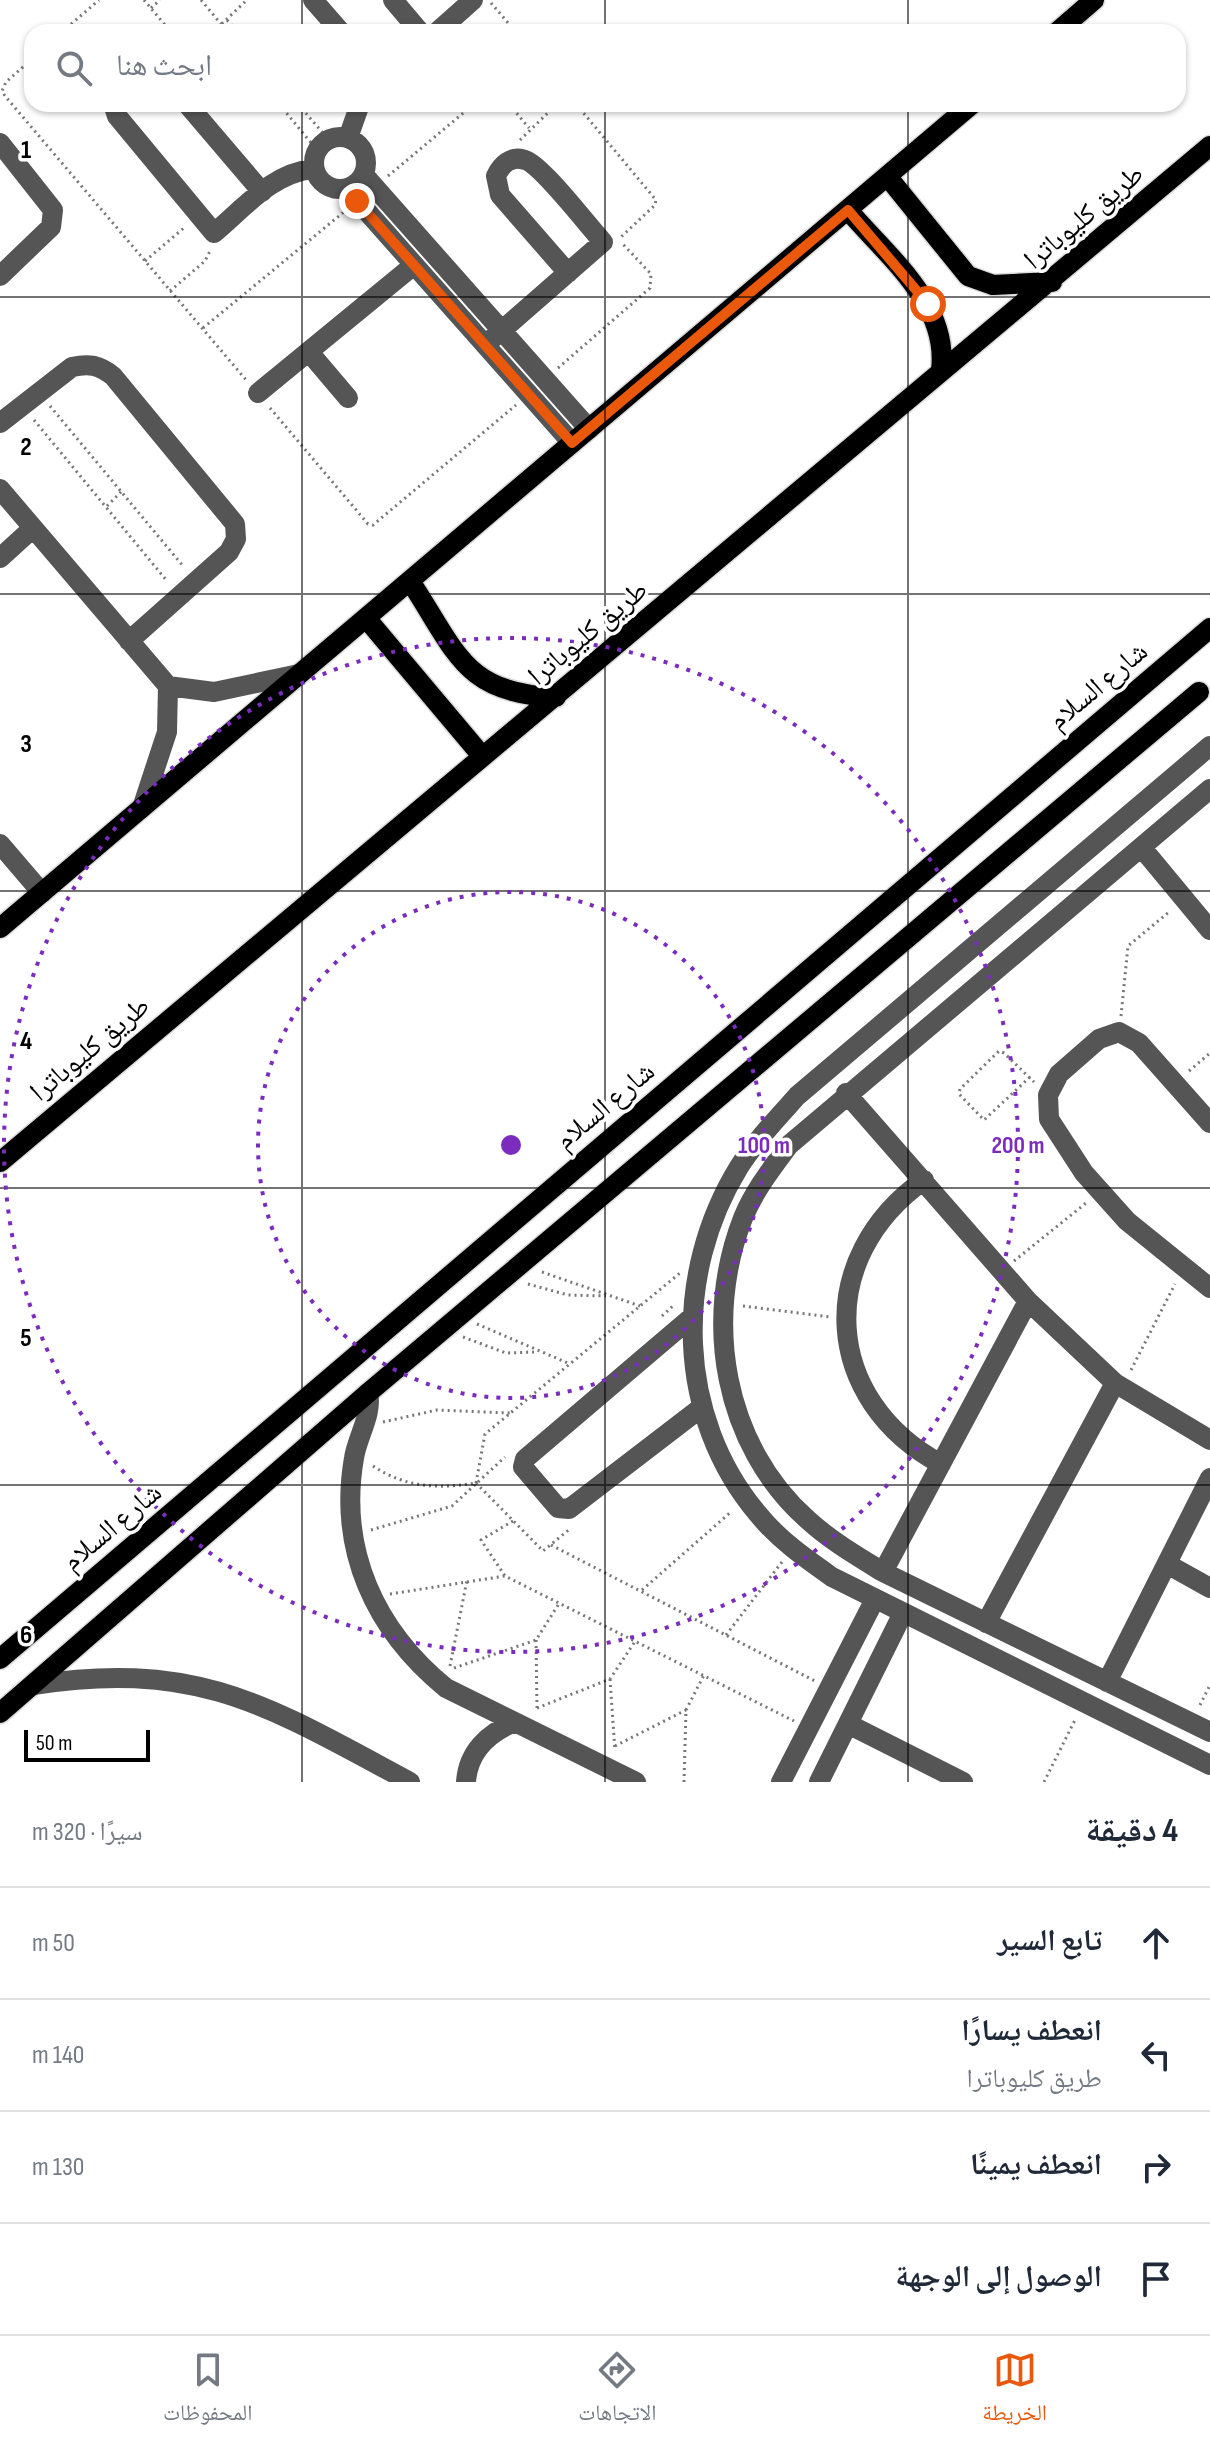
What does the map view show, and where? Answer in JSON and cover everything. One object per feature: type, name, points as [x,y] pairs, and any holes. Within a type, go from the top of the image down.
[{"type":"main road","points":[[1066,24],[1094,0]]},
{"type":"main road","points":[[0,928],[963,112]]},
{"type":"main road","name":"طريق كليوباترا","points":[[0,1162],[941,370],[1052,282],[1210,146]]},
{"type":"main road","points":[[887,176],[968,276],[993,285],[1052,282]]},
{"type":"main road","points":[[848,210],[928,304],[942,342],[941,370]]},
{"type":"main road","points":[[410,581],[463,661],[477,676],[504,691],[556,697]]},
{"type":"main road","points":[[366,618],[482,756]]},
{"type":"main road","name":"شارع السلام","points":[[0,1659],[1210,628]]},
{"type":"main road","points":[[0,1713],[368,1393],[1199,692]]},
{"type":"street","points":[[313,0],[334,24]]},
{"type":"street","points":[[393,0],[413,24]]},
{"type":"street","points":[[446,24],[473,0]]},
{"type":"street","points":[[116,112],[214,233],[262,192],[326,149],[354,112]]},
{"type":"street","points":[[194,112],[262,192]]},
{"type":"street","points":[[0,143],[53,210],[51,227],[0,276]]},
{"type":"street","points":[[326,149],[364,153],[369,181],[589,429]]},
{"type":"street","points":[[326,149],[326,186],[352,195],[572,443]]},
{"type":"street","points":[[485,345],[610,241],[535,165],[517,158],[500,167],[495,186],[568,273]]},
{"type":"street","points":[[352,195],[369,181]]},
{"type":"street","points":[[258,393],[414,265]]},
{"type":"street","points":[[309,352],[348,398]]},
{"type":"street","points":[[0,423],[72,367],[87,364],[101,367],[113,376],[235,524],[236,539],[229,552],[129,641]]},
{"type":"street","points":[[0,489],[168,686],[214,692],[299,674]]},
{"type":"street","points":[[0,558],[33,528]]},
{"type":"street","points":[[142,808],[167,732],[168,686]]},
{"type":"street","points":[[1210,746],[797,1096],[766,1130],[739,1167],[718,1207],[702,1256],[693,1316],[695,1383],[730,1474],[757,1514],[792,1549],[832,1577],[1210,1765]]},
{"type":"street","points":[[1210,789],[846,1093],[789,1145],[764,1178],[744,1215],[731,1254],[723,1303],[727,1377],[738,1416],[756,1454],[778,1488],[806,1519],[838,1545],[883,1572],[1210,1732]]},
{"type":"street","points":[[0,844],[42,893]]},
{"type":"street","points":[[1142,848],[1210,930]]},
{"type":"street","points":[[941,973],[961,996]]},
{"type":"street","points":[[1210,1123],[1139,1043],[1119,1032],[1099,1039],[1059,1074],[1048,1095],[1049,1119],[1101,1192],[1127,1221],[1182,1269],[1210,1288]]},
{"type":"street","points":[[846,1093],[1028,1301],[1119,1385],[1210,1440]]},
{"type":"street","points":[[924,1180],[886,1212],[871,1232],[851,1278],[847,1319],[850,1352],[868,1398],[899,1437],[941,1464]]},
{"type":"street","points":[[883,1572],[1028,1301]]},
{"type":"street","points":[[693,1316],[527,1457],[523,1467],[558,1508],[569,1509],[702,1407]]},
{"type":"street","points":[[986,1623],[1119,1385]]},
{"type":"street","points":[[368,1393],[370,1408],[354,1453],[350,1480],[352,1536],[371,1598],[394,1636],[423,1669],[446,1688],[636,1782]]},
{"type":"street","points":[[1107,1682],[1210,1478]]},
{"type":"street","points":[[1167,1564],[1210,1588]]},
{"type":"street","points":[[781,1782],[875,1599]]},
{"type":"street","points":[[819,1782],[903,1613]]},
{"type":"street","points":[[33,1685],[84,1677],[136,1676],[187,1682],[225,1691],[285,1714],[410,1782]]},
{"type":"street","points":[[466,1782],[472,1758],[482,1742],[497,1729],[515,1722]]},
{"type":"street","points":[[848,1724],[963,1782]]},
{"type":"path","points":[[71,24],[99,0]]},
{"type":"path","points":[[144,0],[164,24]]},
{"type":"path","points":[[151,8],[160,0]]},
{"type":"path","points":[[201,0],[221,24],[247,0]]},
{"type":"path","points":[[489,0],[509,24]]},
{"type":"path","points":[[227,19],[231,24]]},
{"type":"path","points":[[24,66],[6,82],[2,91],[373,525],[379,524],[528,394]]},
{"type":"path","points":[[287,112],[326,149]]},
{"type":"path","points":[[303,112],[326,149]]},
{"type":"path","points":[[369,181],[463,112]]},
{"type":"path","points":[[516,112],[529,128]]},
{"type":"path","points":[[517,158],[522,136],[548,112]]},
{"type":"path","points":[[546,379],[650,288],[651,274],[610,241],[655,205],[656,200],[583,112]]},
{"type":"path","points":[[203,328],[352,195]]},
{"type":"path","points":[[145,261],[199,214]]},
{"type":"path","points":[[170,291],[205,261],[214,233]]},
{"type":"path","points":[[39,392],[196,581]]},
{"type":"path","points":[[22,406],[180,596]]},
{"type":"path","points":[[106,506],[121,492]]},
{"type":"path","points":[[1119,1032],[1128,946],[1185,900]]},
{"type":"path","points":[[1030,1077],[984,1120],[959,1094],[960,1089],[1001,1051],[1030,1077],[1048,1095]]},
{"type":"path","points":[[1174,1084],[1210,1053]]},
{"type":"path","points":[[1002,1270],[1101,1192]]},
{"type":"path","points":[[352,1536],[446,1508],[476,1483],[482,1437],[702,1256]]},
{"type":"path","points":[[1119,1385],[1182,1269]]},
{"type":"path","points":[[514,1272],[568,1295],[610,1296]]},
{"type":"path","points":[[514,1272],[640,1306]]},
{"type":"path","points":[[723,1303],[847,1319]]},
{"type":"path","points":[[453,1324],[540,1351],[570,1364]]},
{"type":"path","points":[[453,1324],[506,1353],[540,1351]]},
{"type":"path","points":[[362,1427],[437,1410],[510,1413]]},
{"type":"path","points":[[354,1453],[383,1473],[413,1485],[445,1488],[476,1483]]},
{"type":"path","points":[[640,1591],[738,1506]]},
{"type":"path","points":[[513,1521],[481,1540],[505,1576],[808,1728]]},
{"type":"path","points":[[551,1545],[829,1688]]},
{"type":"path","points":[[726,1635],[792,1549]]},
{"type":"path","points":[[371,1598],[505,1576]]},
{"type":"path","points":[[467,1580],[450,1670],[536,1640]]},
{"type":"path","points":[[538,1733],[536,1640],[560,1602]]},
{"type":"path","points":[[537,1708],[610,1679],[636,1640]]},
{"type":"path","points":[[684,1782],[686,1710],[704,1675]]},
{"type":"path","points":[[610,1679],[616,1772]]},
{"type":"path","points":[[1191,1723],[1210,1685]]},
{"type":"path","points":[[1044,1782],[1083,1702]]},
{"type":"path","points":[[614,1747],[686,1710]]},
{"type":"route","points":[[357,201],[572,443],[848,210],[928,304]]}]
